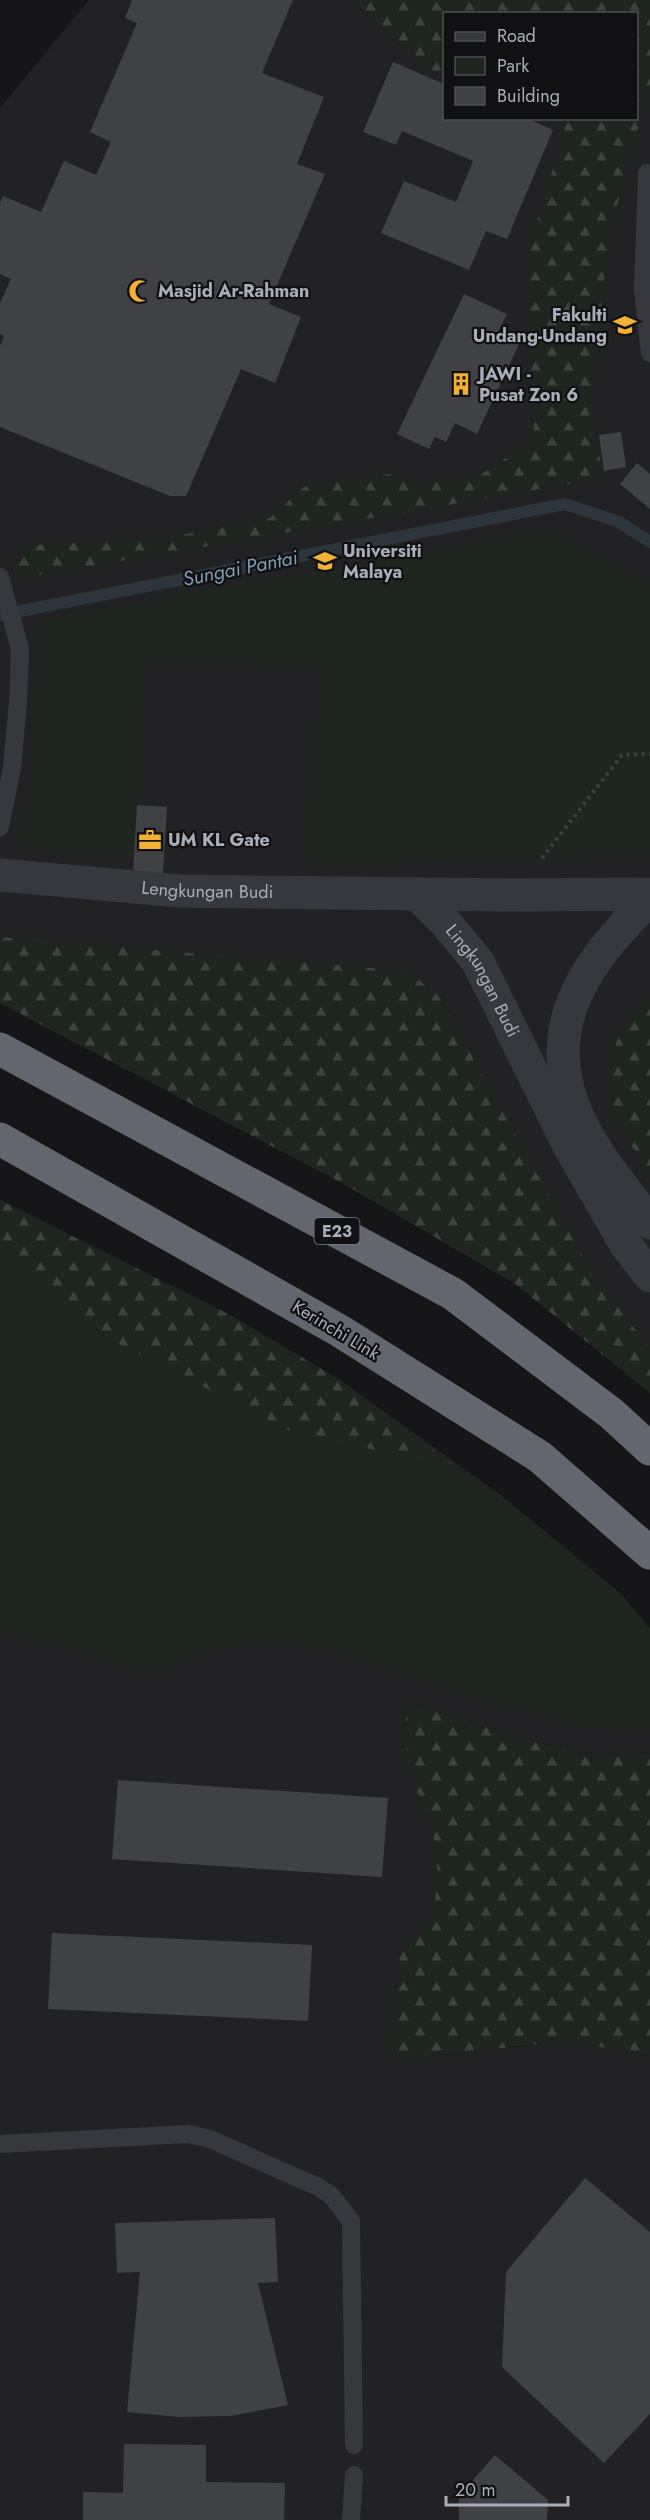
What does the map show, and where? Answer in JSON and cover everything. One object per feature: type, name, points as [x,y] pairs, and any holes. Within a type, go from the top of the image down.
[{"type":"highway","name":"E23","points":[[0,1049],[453,1294],[612,1414],[650,1449]]},
{"type":"highway","name":"Kerinchi Link","points":[[0,1140],[340,1330],[530,1451],[650,1553]]},
{"type":"street","name":"Lengkungan Budi","points":[[0,875],[179,891],[417,894]]},
{"type":"street","name":"Lingkungan Budi","points":[[417,894],[650,894]]},
{"type":"street","name":"Lingkungan Budi","points":[[417,894],[446,923],[478,962],[569,1146],[626,1245],[650,1276]]},
{"type":"street","points":[[650,899],[618,930],[583,979],[567,1019],[561,1051],[566,1088],[584,1130],[650,1223]]},
{"type":"lane","points":[[647,173],[643,290],[650,353]]},
{"type":"lane","points":[[0,576],[20,649],[12,768],[0,827]]},
{"type":"lane","points":[[0,2144],[188,2134],[210,2139],[331,2195],[351,2221],[354,2445]]},
{"type":"lane","points":[[351,2520],[354,2475]]},
{"type":"path","points":[[513,895],[622,755],[650,754]]},
{"type":"shaded area","name":"Universiti Malaya","points":[[89,0],[650,0],[650,1393],[514,1283],[344,1184],[0,1003],[0,108]]},
{"type":"shaded area","points":[[0,1200],[230,1315],[340,1380],[502,1496],[650,1628],[650,1753],[592,1758],[406,1703],[407,1764],[438,1850],[435,1906],[400,1954],[390,2060],[568,2041],[650,2056],[650,2520],[0,2520]]},
{"type":"green space","points":[[352,0],[650,0],[650,84],[609,235],[589,416],[605,478],[21,578],[12,562],[29,545],[160,539],[270,518],[304,487],[389,474],[414,484],[477,477],[534,440],[528,252],[565,128],[546,120],[638,120],[638,12],[443,12],[443,75],[431,69]]},
{"type":"green space","points":[[551,530],[650,586],[650,854],[308,864],[321,666],[143,660],[134,856],[22,848],[44,619]]},
{"type":"green space","points":[[0,937],[407,971],[438,995],[591,1271],[650,1349],[650,1393],[514,1283],[344,1184],[0,1003]]},
{"type":"green space","points":[[650,991],[650,1175],[608,1108],[610,1062],[624,1020]]},
{"type":"green space","points":[[0,1200],[230,1315],[340,1380],[453,1464],[300,1436],[102,1335],[0,1244]]},
{"type":"green space","points":[[0,1244],[102,1335],[300,1436],[453,1464],[502,1496],[620,1593],[650,1628],[650,1728],[573,1725],[441,1686],[334,1649],[269,1641],[211,1649],[166,1668],[139,1670],[0,1628]]},
{"type":"green space","points":[[406,1703],[592,1758],[650,1753],[650,2056],[568,2041],[389,2060],[400,1954],[435,1906],[438,1850],[407,1764]]},
{"type":"building","name":"Masjid Ar-Rahman","points":[[132,0],[293,0],[262,73],[324,97],[297,164],[325,174],[269,304],[301,317],[275,383],[241,369],[186,496],[170,496],[0,427],[0,346],[4,336],[0,334],[0,303],[11,279],[0,274],[0,203],[3,196],[41,212],[64,161],[96,175],[111,142],[90,132],[137,23],[125,18]]},
{"type":"building","points":[[393,62],[443,84],[443,120],[530,120],[553,130],[507,239],[486,231],[469,270],[381,233],[404,181],[456,202],[473,161],[402,131],[396,145],[363,132]]},
{"type":"building","name":"JAWI - Pusat Zon 6","points":[[464,294],[507,314],[497,334],[519,344],[477,434],[455,423],[446,442],[435,437],[429,449],[397,434]]},
{"type":"building","points":[[621,432],[626,467],[604,471],[599,435]]},
{"type":"building","points":[[637,463],[650,474],[650,509],[620,484]]},
{"type":"building","name":"UM KL Gate","points":[[137,805],[167,807],[163,874],[133,872]]},
{"type":"building","points":[[118,1780],[388,1798],[382,1877],[112,1859]]},
{"type":"building","points":[[52,1933],[312,1945],[308,2021],[48,2009]]},
{"type":"building","points":[[585,2178],[650,2232],[650,2414],[604,2463],[502,2367],[506,2272]]},
{"type":"building","points":[[275,2218],[278,2282],[258,2283],[288,2405],[231,2416],[178,2417],[127,2412],[140,2272],[117,2273],[115,2223]]},
{"type":"building","points":[[124,2444],[206,2445],[206,2482],[285,2483],[284,2520],[83,2520],[83,2492],[123,2493]]},
{"type":"building","points":[[495,2455],[548,2500],[547,2520],[459,2520],[459,2496]]},
{"type":"waterway","name":"Sungai Pantai","points":[[0,615],[565,504],[619,522],[650,542]]},
{"type":"place","name":"Masjid Ar-Rahman","points":[[140,291]]},
{"type":"place","name":"Fakulti Undang-Undang","points":[[625,325]]},
{"type":"place","name":"JAWI - Pusat Zon 6","points":[[461,384]]},
{"type":"place","name":"Universiti Malaya","points":[[325,561]]},
{"type":"place","name":"UM KL Gate","points":[[150,840]]}]
